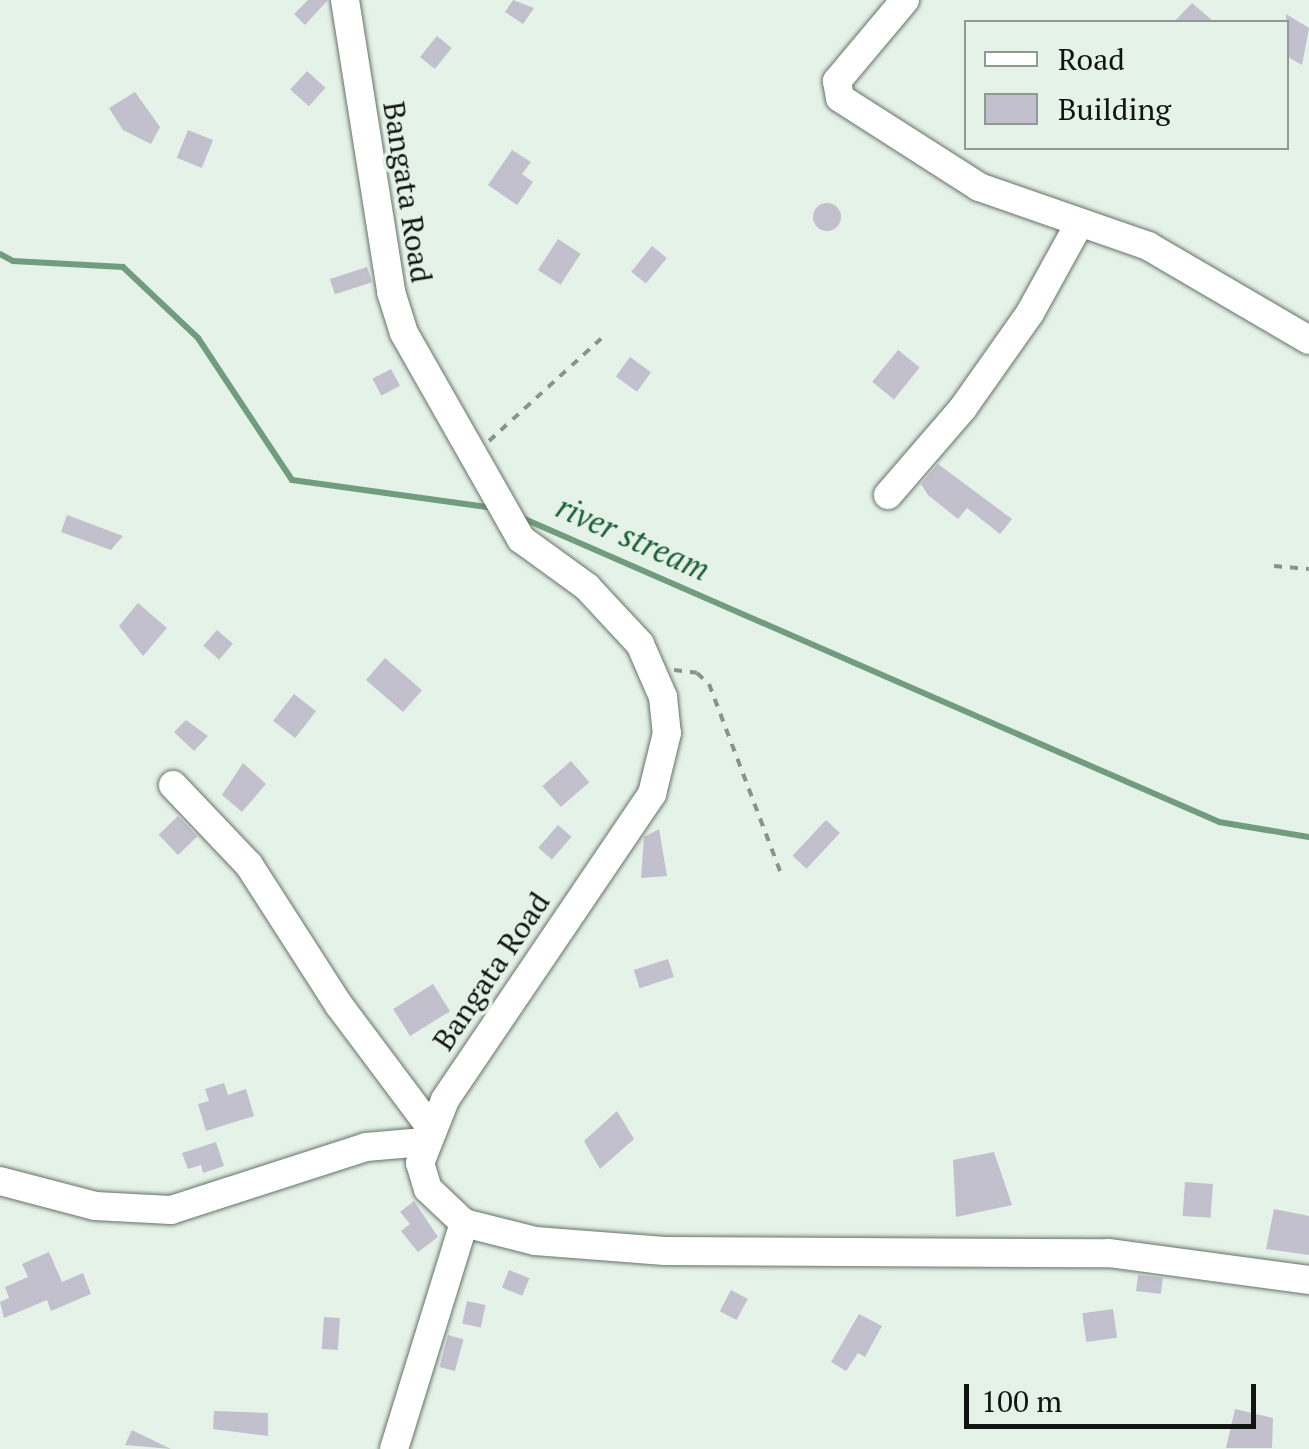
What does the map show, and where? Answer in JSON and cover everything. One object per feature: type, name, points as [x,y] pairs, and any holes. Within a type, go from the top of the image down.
[{"type":"street","name":"Bangata Road","points":[[345,0],[396,312],[521,539],[620,619],[654,670],[667,733],[652,794],[538,957],[427,1135]]},
{"type":"street","points":[[905,0],[837,81],[840,98],[979,187],[1078,226],[1148,246],[1309,340]]},
{"type":"street","points":[[888,495],[974,392],[1030,313],[1078,226]]},
{"type":"street","points":[[173,786],[248,866],[427,1135],[420,1163],[428,1190],[464,1223],[520,1239],[665,1251],[1108,1253],[1309,1280]]},
{"type":"street","points":[[0,1181],[95,1206],[171,1210],[366,1147],[427,1135]]},
{"type":"street","points":[[395,1448],[464,1223]]},
{"type":"path","points":[[475,455],[605,335]]},
{"type":"path","points":[[1274,566],[1309,569]]},
{"type":"path","points":[[654,670],[688,670],[709,684],[782,874]]},
{"type":"building","points":[[308,0],[328,0],[305,25],[294,14]]},
{"type":"building","points":[[513,0],[534,8],[523,24],[505,12]]},
{"type":"building","points":[[1192,3],[1212,20],[1176,20]]},
{"type":"building","points":[[1286,14],[1309,28],[1302,65],[1289,58]]},
{"type":"building","points":[[437,36],[452,48],[435,69],[420,57]]},
{"type":"building","points":[[307,71],[326,88],[309,106],[290,90]]},
{"type":"building","points":[[135,92],[160,127],[151,144],[123,130],[109,108]]},
{"type":"building","points":[[188,130],[213,140],[202,168],[177,158]]},
{"type":"building","points":[[512,150],[531,162],[522,174],[533,182],[517,205],[488,185]]},
{"type":"building","points":[[827,203],[837,207],[841,217],[837,227],[827,231],[817,227],[813,217],[817,207]]},
{"type":"building","points":[[558,239],[581,254],[560,285],[538,270]]},
{"type":"building","points":[[652,246],[667,258],[646,284],[631,272]]},
{"type":"building","points":[[367,267],[372,282],[335,294],[330,279]]},
{"type":"building","points":[[898,350],[920,368],[894,399],[872,382]]},
{"type":"building","points":[[630,357],[651,372],[637,392],[616,376]]},
{"type":"building","points":[[391,369],[400,386],[381,396],[372,379]]},
{"type":"building","points":[[938,464],[1012,519],[1000,534],[967,508],[958,519],[928,495],[921,484]]},
{"type":"building","points":[[67,515],[123,536],[111,550],[61,532]]},
{"type":"building","points":[[138,603],[167,628],[143,656],[119,626]]},
{"type":"building","points":[[217,630],[233,644],[219,660],[203,646]]},
{"type":"building","points":[[385,658],[422,690],[403,712],[366,680]]},
{"type":"building","points":[[294,694],[316,711],[295,738],[273,721]]},
{"type":"building","points":[[186,720],[208,736],[194,751],[174,732]]},
{"type":"building","points":[[571,761],[589,782],[561,807],[542,786]]},
{"type":"building","points":[[243,763],[266,784],[242,812],[222,795]]},
{"type":"building","points":[[178,816],[197,836],[178,855],[159,835]]},
{"type":"building","points":[[826,820],[840,833],[806,869],[793,856]]},
{"type":"building","points":[[558,825],[572,837],[552,859],[538,848]]},
{"type":"building","points":[[659,829],[667,876],[641,878],[644,837]]},
{"type":"building","points":[[668,959],[674,977],[640,988],[634,970]]},
{"type":"building","points":[[433,984],[450,1011],[410,1036],[393,1009]]},
{"type":"building","points":[[224,1083],[228,1095],[246,1089],[254,1116],[206,1131],[198,1104],[209,1101],[205,1089]]},
{"type":"building","points":[[617,1111],[634,1139],[600,1169],[584,1141]]},
{"type":"building","points":[[216,1142],[224,1166],[203,1173],[201,1165],[188,1169],[182,1153]]},
{"type":"building","points":[[994,1152],[1012,1205],[956,1217],[953,1160]]},
{"type":"building","points":[[1185,1182],[1213,1184],[1211,1218],[1183,1216]]},
{"type":"building","points":[[414,1201],[438,1237],[418,1252],[401,1231],[410,1224],[400,1212]]},
{"type":"building","points":[[1274,1209],[1309,1216],[1309,1255],[1266,1249]]},
{"type":"building","points":[[49,1252],[62,1282],[83,1273],[91,1294],[51,1311],[47,1300],[4,1318],[0,1302],[9,1298],[5,1287],[28,1277],[22,1264]]},
{"type":"building","points":[[509,1270],[529,1278],[522,1296],[502,1288]]},
{"type":"building","points":[[1138,1275],[1163,1278],[1161,1294],[1136,1291]]},
{"type":"building","points":[[731,1290],[748,1299],[737,1320],[720,1311]]},
{"type":"building","points":[[467,1301],[486,1305],[481,1327],[462,1323]]},
{"type":"building","points":[[1113,1309],[1117,1338],[1086,1342],[1082,1313]]},
{"type":"building","points":[[859,1314],[882,1326],[865,1357],[858,1353],[846,1371],[831,1362]]},
{"type":"building","points":[[324,1317],[340,1318],[338,1350],[322,1349]]},
{"type":"building","points":[[448,1335],[463,1339],[455,1371],[439,1367]]},
{"type":"building","points":[[1235,1409],[1273,1418],[1272,1448],[1226,1448]]},
{"type":"building","points":[[214,1411],[268,1413],[268,1436],[213,1429]]},
{"type":"building","points":[[132,1430],[171,1449],[125,1445]]},
{"type":"waterway","name":"river stream","points":[[0,254],[13,261],[123,267],[198,338],[292,480],[494,508]]},
{"type":"waterway","name":"river stream","points":[[520,517],[1219,822],[1309,837]]}]
